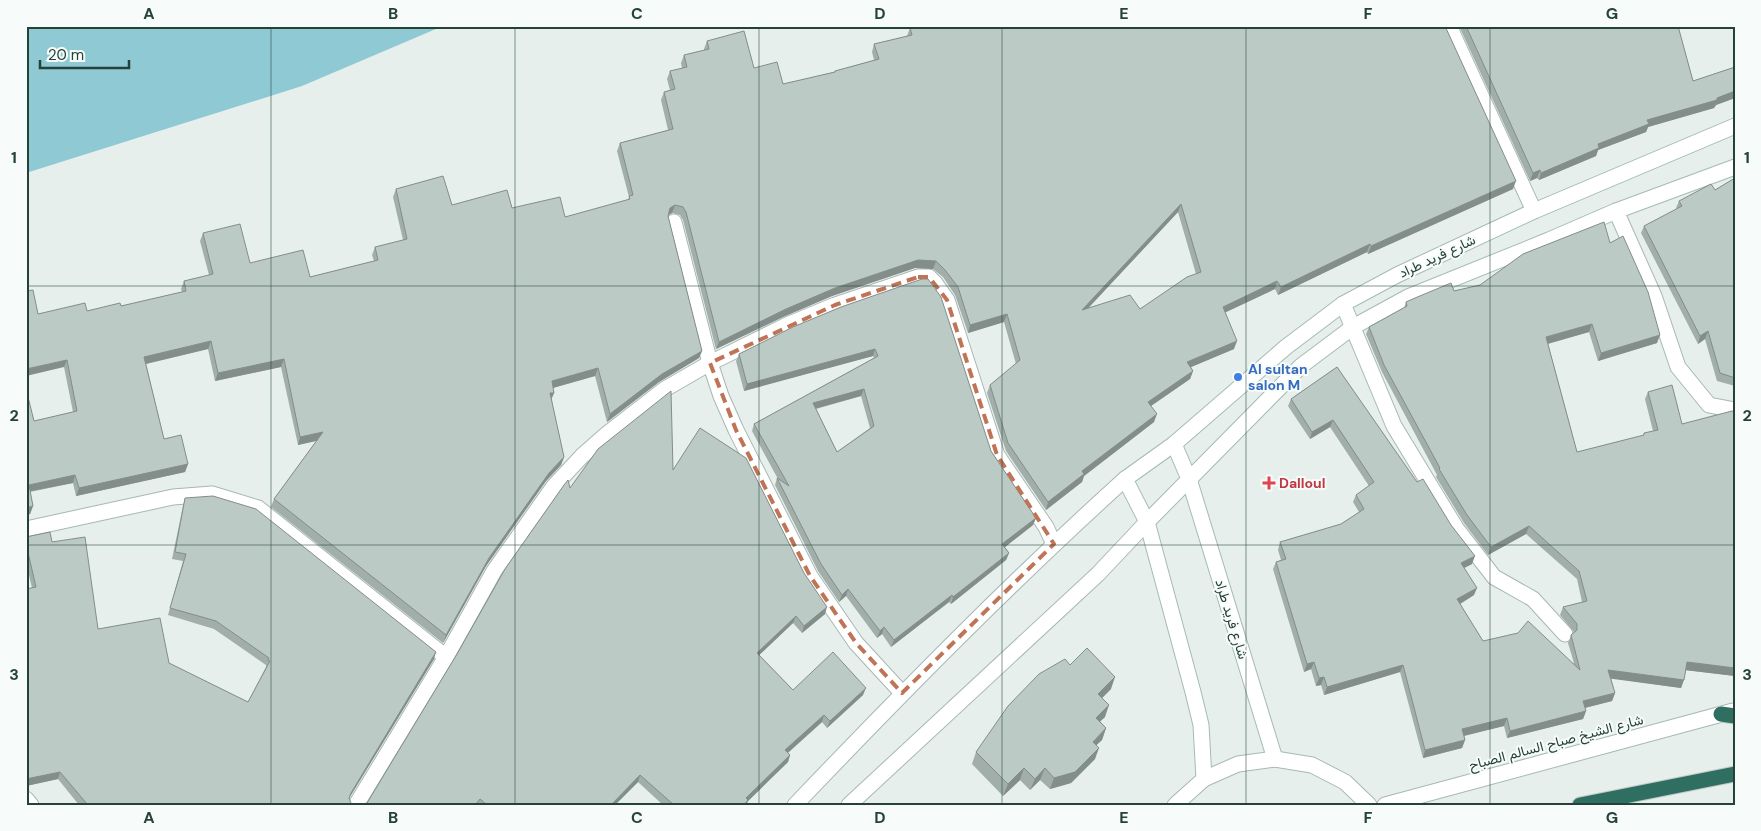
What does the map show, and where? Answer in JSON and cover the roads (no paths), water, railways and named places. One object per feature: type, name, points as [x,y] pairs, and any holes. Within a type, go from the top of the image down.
[{"type":"highway","points":[[1580,805],[1735,774]]},
{"type":"street","points":[[1449,26],[1534,211]]},
{"type":"street","name":"شارع فريد طراد","points":[[795,805],[902,693],[1054,544],[1125,479],[1174,444],[1286,347],[1343,304],[1397,275],[1534,211],[1735,126]]},
{"type":"street","name":"شارع فريد طراد","points":[[849,805],[1098,574],[1301,366],[1353,327],[1408,296],[1616,211],[1735,166]]},
{"type":"street","points":[[1616,211],[1654,296],[1678,367],[1709,405],[1735,410]]},
{"type":"street","points":[[674,222],[710,363],[721,396],[736,430],[810,576],[856,643],[902,693]]},
{"type":"street","points":[[356,805],[446,657],[494,571],[554,486],[582,456],[665,389],[710,363],[786,325],[834,305],[918,277],[929,277],[935,283],[947,300],[997,455],[1046,527],[1054,544]]},
{"type":"street","points":[[1343,304],[1394,426],[1456,528],[1494,576],[1533,599],[1565,634]]},
{"type":"street","name":"شارع فريد طراد","points":[[1174,444],[1189,479],[1275,759]]},
{"type":"street","points":[[1125,479],[1147,522],[1201,725],[1204,779]]},
{"type":"street","points":[[26,529],[172,496],[204,494],[222,497],[258,508],[446,657]]},
{"type":"street","name":"شارع الشيخ صباح السالم الصباح","points":[[1385,805],[1730,714]]},
{"type":"street","points":[[1175,805],[1204,779],[1238,764],[1275,759],[1312,765],[1345,782],[1369,805]]},
{"type":"street","points":[[26,799],[31,805]]},
{"type":"water","points":[[26,26],[443,26],[302,86],[26,173]]},
{"type":"place","name":"Al sultan salon M","points":[[1238,377]]},
{"type":"place","name":"Dalloul","points":[[1269,483]]}]
